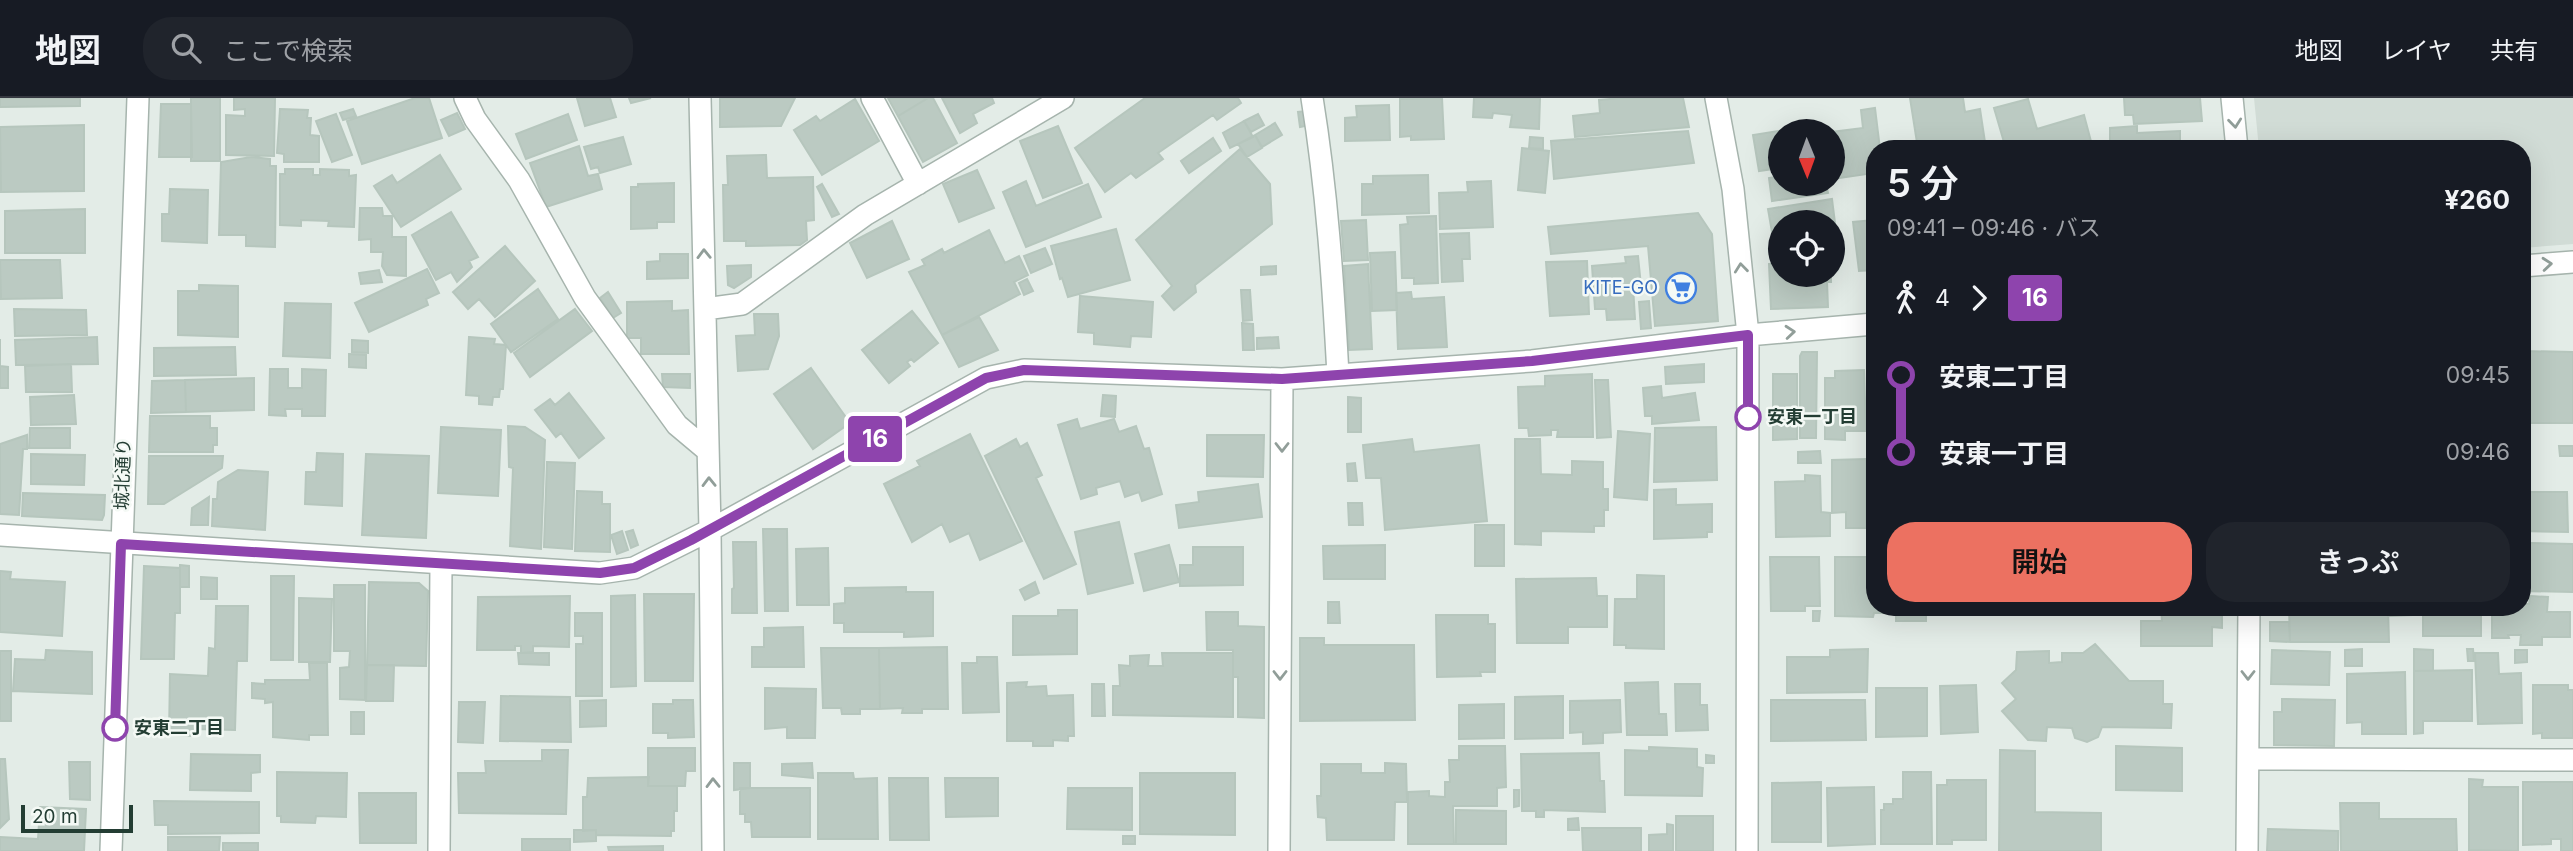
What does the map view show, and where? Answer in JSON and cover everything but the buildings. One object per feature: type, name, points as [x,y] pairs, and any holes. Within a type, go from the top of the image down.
[{"type":"street","name":"城北通り","points":[[111,851],[138,98]]},
{"type":"street","points":[[465,98],[475,118],[519,180],[585,298],[677,425],[708,451]]},
{"type":"street","points":[[700,98],[710,530],[713,851]]},
{"type":"street","points":[[872,98],[918,184]]},
{"type":"street","points":[[705,309],[742,304],[865,215],[1063,98]]},
{"type":"street","points":[[1312,98],[1330,243],[1338,375]]},
{"type":"street","points":[[1716,98],[1733,189],[1748,335],[1747,851]]},
{"type":"street","points":[[2232,98],[2236,140]]},
{"type":"street","points":[[2531,265],[2573,261]]},
{"type":"street","points":[[0,535],[600,573],[634,568],[710,530],[986,378],[1024,370],[1282,379],[1532,361],[1748,335],[1866,325]]},
{"type":"street","points":[[1279,851],[1282,379]]},
{"type":"street","points":[[439,851],[441,564]]},
{"type":"street","points":[[2247,851],[2249,616]]},
{"type":"street","points":[[2248,760],[2573,760]]},
{"type":"shaded area","points":[[2254,98],[2573,98],[2573,244],[2531,247],[2531,140],[2258,140]]},
{"type":"bus line","name":"16","points":[[115,728],[121,544],[600,573],[634,568],[710,530],[986,378],[1024,370],[1282,379],[1532,361],[1748,335],[1748,417]]},
{"type":"place","name":"KITE-GO","points":[[1681,288]]},
{"type":"place","name":"安東一丁目","points":[[1748,417]]},
{"type":"place","name":"安東二丁目","points":[[115,728]]}]
